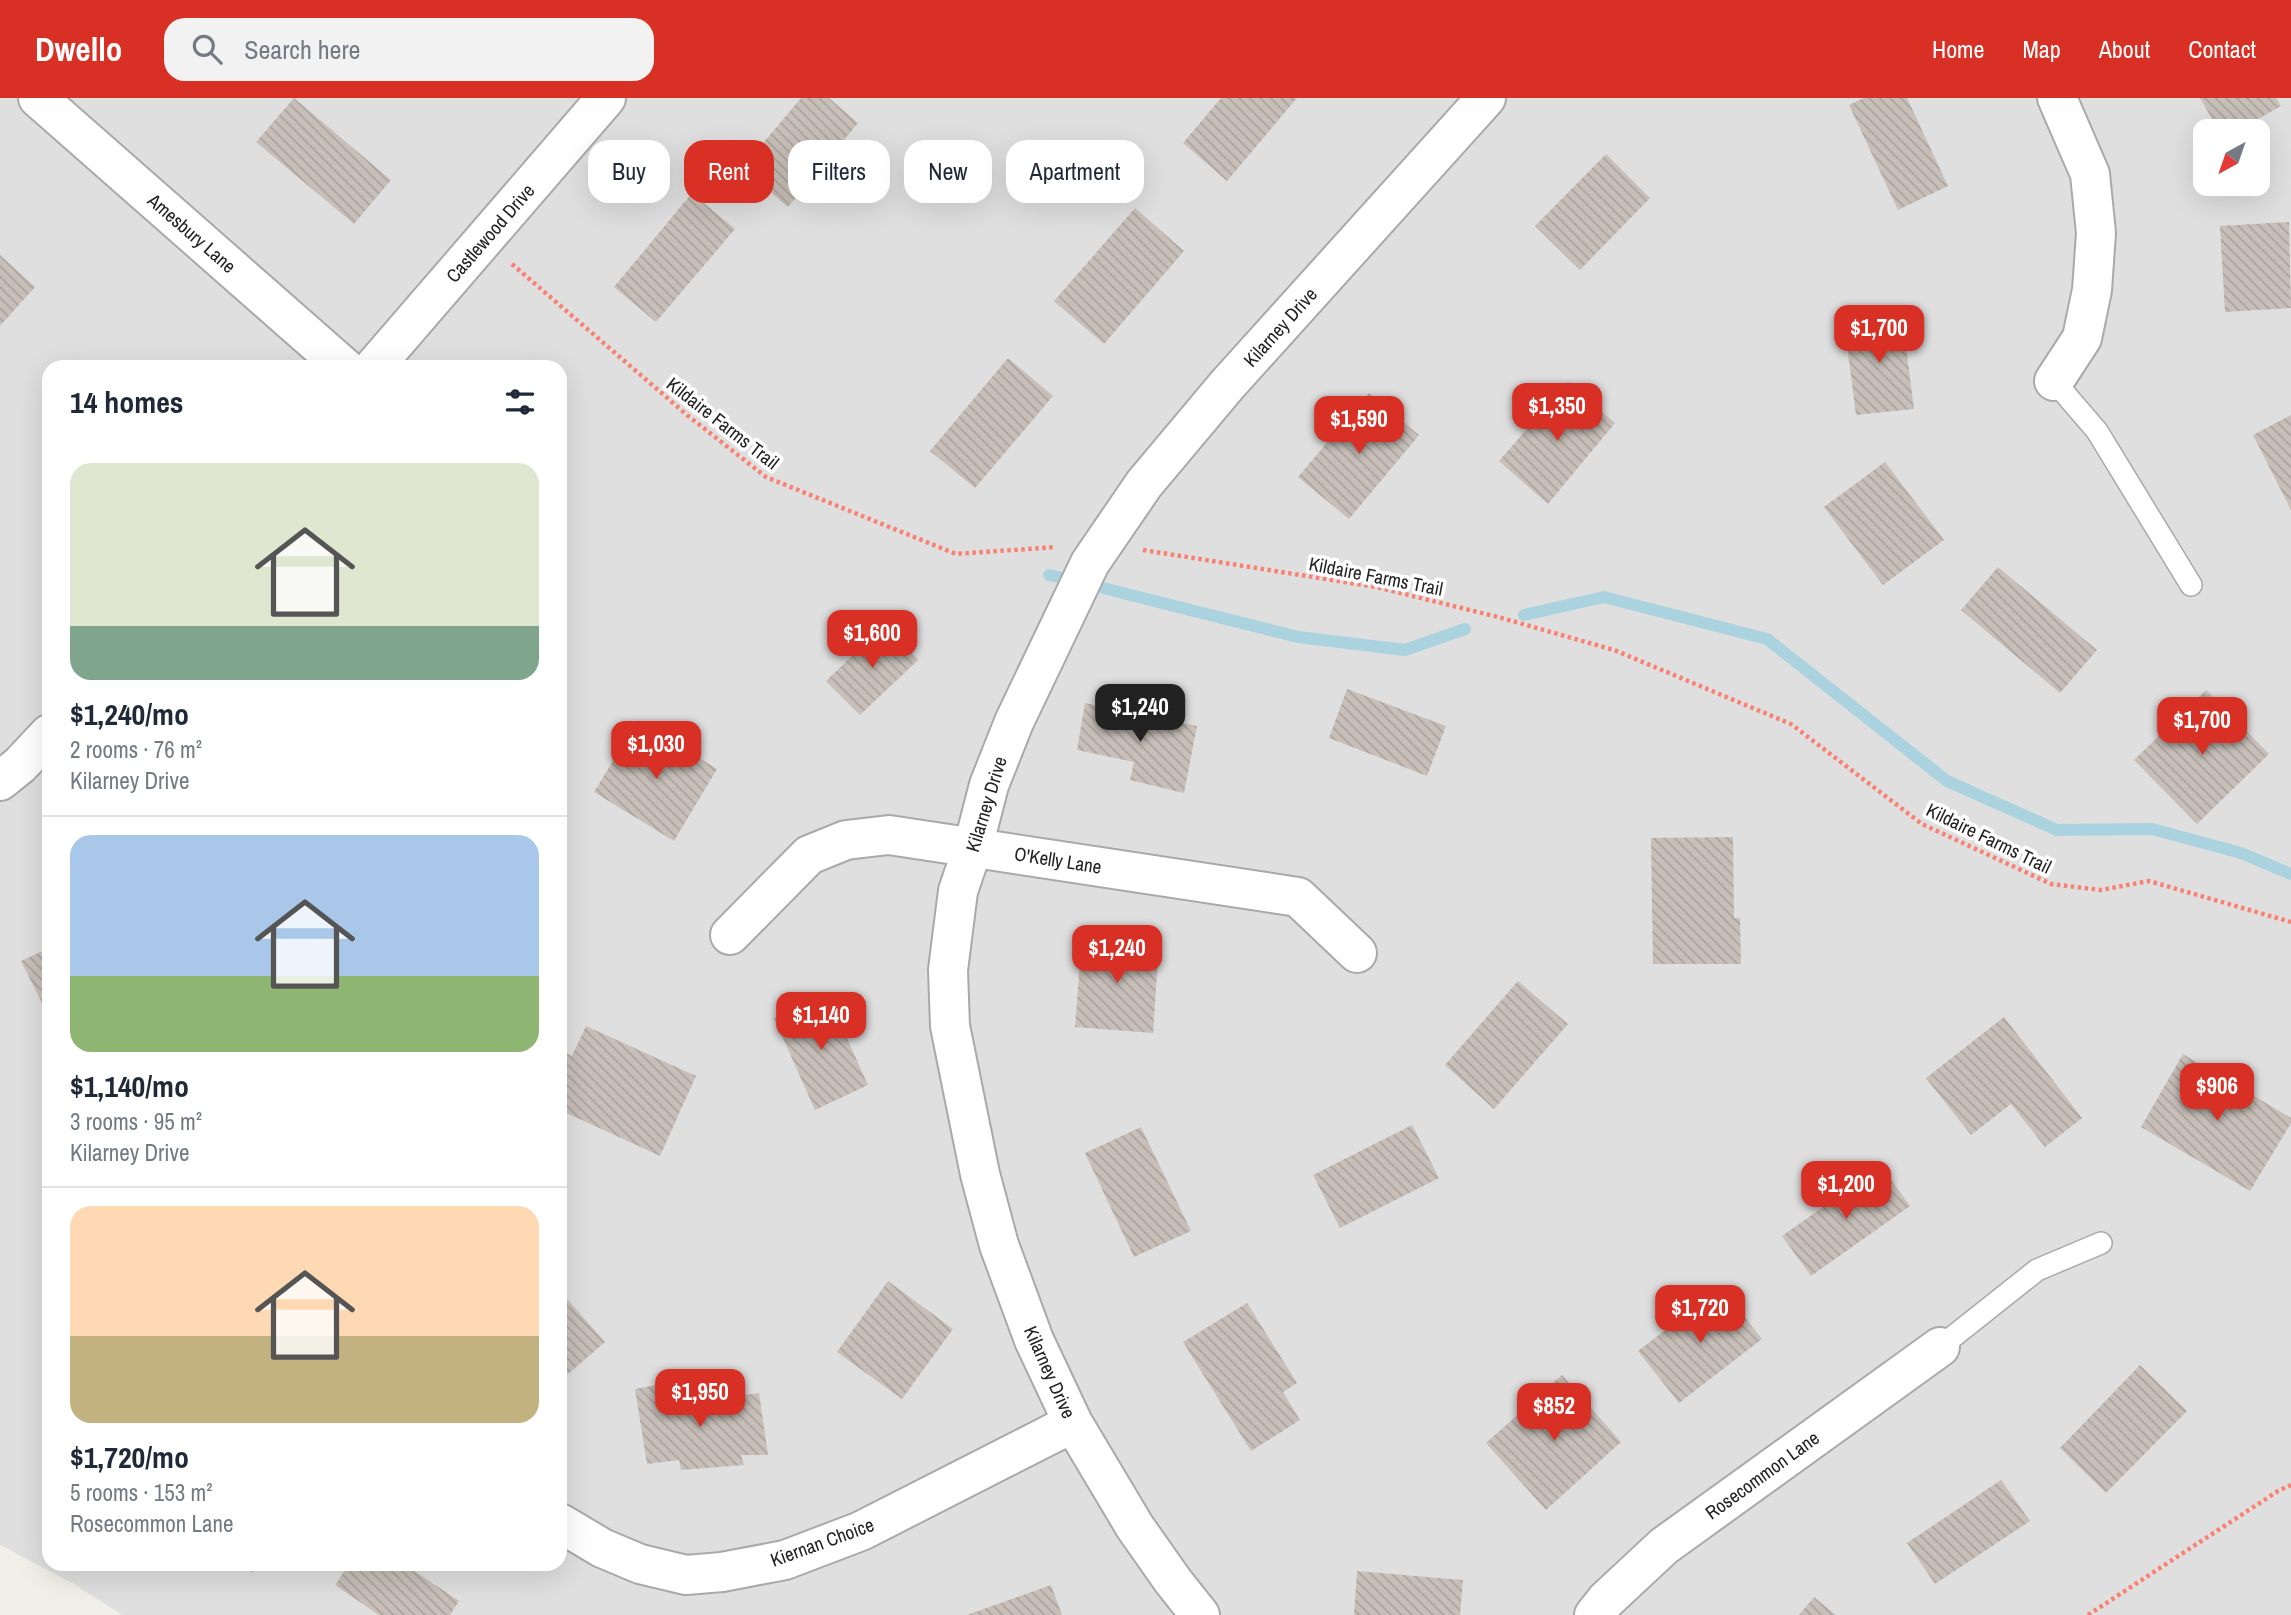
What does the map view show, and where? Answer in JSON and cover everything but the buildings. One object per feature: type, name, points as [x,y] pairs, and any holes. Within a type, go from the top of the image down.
[{"type":"street","name":"Amesbury Lane","points":[[38,98],[336,360]]},
{"type":"street","name":"Castlewood Drive","points":[[380,360],[606,98]]},
{"type":"street","name":"Kilarney Drive","points":[[1200,1615],[1172,1581],[1135,1527],[1073,1423],[1034,1340],[999,1245],[980,1174],[950,1026],[948,970],[958,891],[989,785],[1014,722],[1090,563],[1144,484],[1227,385],[1486,98]]},
{"type":"street","points":[[2054,381],[2082,338],[2092,290],[2096,233],[2090,174],[2057,98]]},
{"type":"street","points":[[0,781],[42,741]]},
{"type":"street","name":"O'Kelly Lane","points":[[730,935],[809,855],[846,840],[889,835],[1298,897],[1357,953]]},
{"type":"street","name":"Rosecommon Lane","points":[[1594,1615],[1606,1600],[1664,1546],[1940,1347]]},
{"type":"street","name":"Kiernan Choice","points":[[567,1527],[602,1548],[640,1564],[686,1575],[722,1572],[785,1559],[861,1531],[1073,1423]]},
{"type":"lane","points":[[2054,381],[2097,431],[2191,585]]},
{"type":"lane","points":[[1940,1347],[2037,1270],[2101,1243]]},
{"type":"path","name":"Kildaire Farms Trail","points":[[484,240],[687,415],[766,477],[956,554],[1105,544],[1376,587],[1498,617],[1614,650],[1791,724],[1922,824],[2052,884],[2101,890],[2149,881],[2291,922]]},
{"type":"path","points":[[2088,1615],[2291,1485]]},
{"type":"shaded area","points":[[0,98],[2291,98],[2291,1615],[122,1615],[49,1571],[567,1571],[567,360],[42,360],[42,1567],[0,1545]]},
{"type":"waterway","points":[[1049,575],[1058,577]]},
{"type":"waterway","points":[[1103,588],[1298,637],[1405,650],[1465,629]]},
{"type":"waterway","points":[[1524,615],[1604,597],[1767,639],[1947,781],[2057,830],[2152,829],[2241,853],[2291,874]]}]
